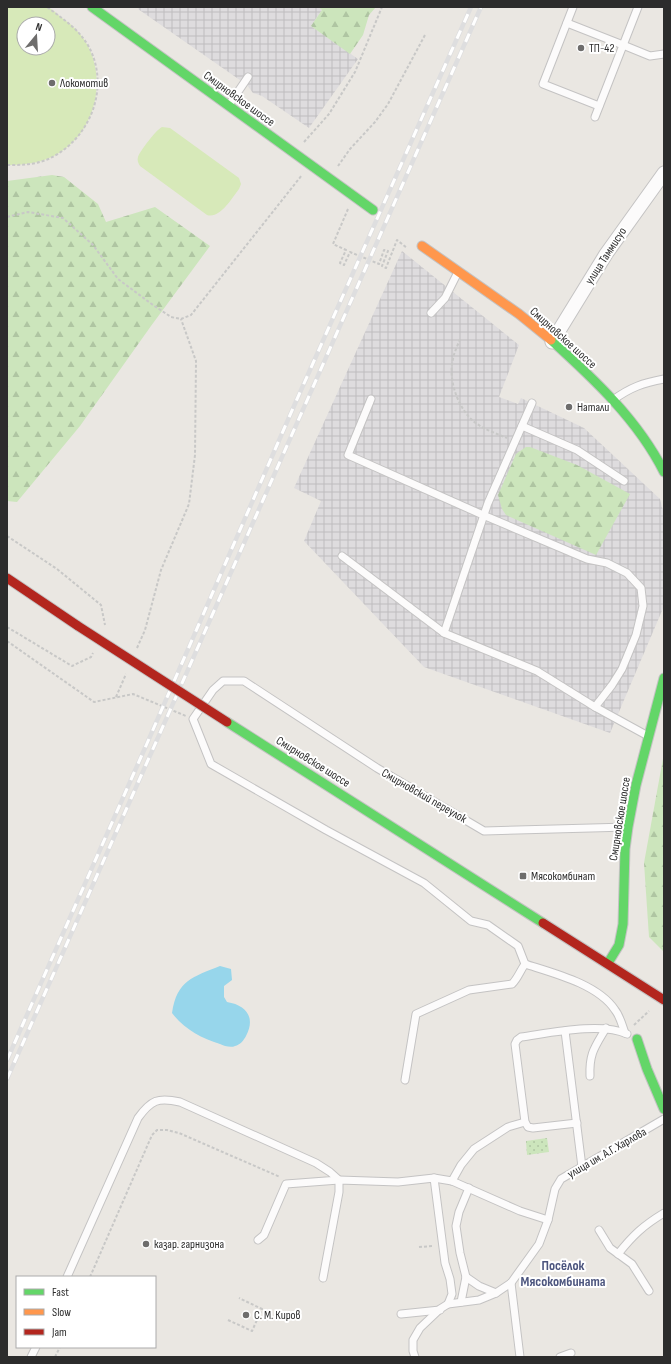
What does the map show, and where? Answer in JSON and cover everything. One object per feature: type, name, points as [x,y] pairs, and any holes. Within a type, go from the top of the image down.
[{"type":"street","name":"Смирновское шоссе","points":[[92,7],[373,210]]},
{"type":"street","name":"улица Таммисуо","points":[[552,342],[606,254],[664,172]]},
{"type":"street","name":"Смирновское шоссе","points":[[422,246],[520,315],[552,342],[613,400],[635,425],[646,440],[664,472]]},
{"type":"street","name":"Смирновское шоссе","points":[[7,578],[78,626],[227,722],[664,1000]]},
{"type":"street","name":"Смирновское шоссе","points":[[608,963],[619,945],[623,924],[625,849],[628,827],[636,785],[664,678]]},
{"type":"street","points":[[637,1039],[647,1069],[664,1110]]},
{"type":"lane","points":[[573,7],[543,84],[599,106]]},
{"type":"lane","points":[[595,117],[638,7]]},
{"type":"lane","points":[[567,22],[650,56],[660,56],[664,54]]},
{"type":"lane","points":[[228,106],[248,77]]},
{"type":"lane","points":[[431,313],[445,298],[458,271]]},
{"type":"lane","points":[[613,400],[626,390],[644,383],[664,378]]},
{"type":"lane","points":[[371,399],[348,455],[483,516],[586,559],[607,563],[627,573],[641,588],[643,606],[636,635],[622,669],[595,707]]},
{"type":"lane","points":[[444,633],[483,516],[532,403]]},
{"type":"lane","points":[[522,426],[577,450],[624,481]]},
{"type":"lane","points":[[342,556],[444,633],[537,672],[595,707],[648,736]]},
{"type":"lane","name":"Смирновский переулок","points":[[193,719],[213,690],[223,681],[244,681],[377,768],[484,831],[628,827]]},
{"type":"lane","points":[[193,719],[211,764],[326,830],[424,882],[471,921],[488,925],[518,946],[525,964],[582,984],[600,994],[616,1010],[625,1033]]},
{"type":"lane","points":[[405,1080],[416,1014],[469,990],[512,984],[517,979],[525,964]]},
{"type":"lane","points":[[590,1076],[592,1052],[606,1028]]},
{"type":"lane","points":[[577,1123],[533,1128],[528,1127],[525,1122],[515,1044],[517,1040],[521,1037],[565,1031],[606,1028],[615,1029],[637,1039]]},
{"type":"lane","points":[[565,1031],[582,1167]]},
{"type":"lane","points":[[67,1276],[138,1118],[152,1103],[160,1099],[180,1102],[316,1163],[339,1180],[339,1192],[323,1278]]},
{"type":"lane","name":"улица им. А.Г. Харлова","points":[[415,1357],[413,1351],[413,1340],[420,1328],[440,1310],[448,1304],[479,1300],[496,1293],[511,1283],[539,1244],[548,1220],[555,1189],[561,1179],[664,1119]]},
{"type":"lane","points":[[452,1181],[461,1165],[474,1149],[508,1126],[525,1122]]},
{"type":"lane","points":[[434,1178],[445,1263],[450,1279],[452,1294],[448,1304]]},
{"type":"lane","points":[[258,1240],[264,1236],[286,1184],[339,1180],[398,1182],[434,1178],[452,1181],[520,1211],[548,1220]]},
{"type":"lane","points":[[462,1302],[466,1277],[460,1253],[456,1226],[459,1212],[469,1188]]},
{"type":"lane","points":[[618,1254],[631,1237],[647,1223],[664,1213]]},
{"type":"lane","points":[[600,1230],[610,1248],[632,1264],[649,1291]]},
{"type":"lane","points":[[466,1277],[479,1286],[496,1293]]},
{"type":"lane","points":[[511,1283],[520,1357]]},
{"type":"lane","points":[[401,1314],[440,1310]]},
{"type":"lane","points":[[31,1357],[36,1348]]},
{"type":"lane","points":[[560,1357],[571,1353]]},
{"type":"path","points":[[7,164],[22,165],[37,163],[60,153],[79,136],[94,109],[97,93],[97,77],[89,47],[72,25],[47,7]]},
{"type":"path","points":[[294,153],[329,114],[355,72],[382,7]]},
{"type":"path","points":[[329,179],[350,149],[375,122],[388,104],[425,35]]},
{"type":"path","points":[[7,217],[28,212],[63,218],[93,245],[118,279],[171,317],[181,319],[191,315],[310,165]]},
{"type":"path","points":[[348,204],[348,211],[333,244],[346,250],[340,263],[344,265],[350,252],[379,264],[384,250],[388,251],[382,266],[386,268],[397,240],[410,250]]},
{"type":"path","points":[[136,650],[145,630],[161,570],[189,504],[195,455],[196,361],[181,319]]},
{"type":"path","points":[[460,339],[452,360],[452,386],[460,404],[472,420],[484,428],[515,442]]},
{"type":"path","points":[[7,641],[94,702],[133,694],[193,719]]},
{"type":"path","points":[[116,697],[127,670]]},
{"type":"path","points":[[625,1033],[649,1011]]},
{"type":"path","points":[[90,1276],[152,1135],[158,1130],[167,1130],[179,1133],[282,1178],[286,1184]]},
{"type":"path","points":[[419,1247],[425,1246]]},
{"type":"path","points":[[228,1320],[252,1331],[262,1309],[239,1298]]},
{"type":"path","points":[[55,1357],[60,1348]]},
{"type":"shaded area","points":[[139,7],[318,7],[322,10],[311,26],[358,59],[309,128],[262,96],[253,93],[247,85],[138,9]]},
{"type":"shaded area","points":[[402,251],[519,345],[499,397],[518,404],[521,398],[584,428],[660,499],[664,514],[664,606],[610,733],[424,667],[304,541],[321,501],[294,488]]},
{"type":"green space","name":"Локомотив","points":[[44,6],[51,9],[81,35],[90,51],[96,69],[97,88],[93,107],[86,125],[74,141],[59,153],[47,159],[21,165],[7,165],[7,7]]},
{"type":"green space","points":[[318,7],[376,7],[369,15],[363,35],[350,54],[311,26],[322,10]]},
{"type":"green space","points":[[162,127],[170,128],[239,178],[241,184],[239,189],[221,211],[216,214],[207,215],[140,166],[138,163],[139,154],[152,136]]},
{"type":"green space","points":[[52,175],[64,177],[98,204],[106,222],[155,207],[210,246],[80,426],[17,502],[7,501],[7,181]]},
{"type":"green space","points":[[526,447],[530,447],[577,465],[630,494],[596,555],[506,515],[502,509],[498,495],[516,454]]},
{"type":"green space","points":[[664,753],[664,952],[649,937],[644,863]]},
{"type":"green space","points":[[547,1138],[549,1152],[527,1155],[526,1141]]},
{"type":"water","points":[[220,966],[231,969],[232,980],[224,986],[224,997],[227,1002],[244,1009],[250,1023],[249,1029],[243,1041],[233,1047],[223,1045],[200,1036],[182,1024],[172,1013],[174,1002],[178,993],[188,981],[202,973]]},
{"type":"railway","points":[[7,1060],[471,7]]},
{"type":"railway","points":[[7,1079],[481,7]]},
{"type":"traffic: fast","points":[[92,7],[373,210]]},
{"type":"traffic: fast","points":[[551,340],[614,401],[641,435],[664,472]]},
{"type":"traffic: fast","points":[[608,963],[619,945],[623,924],[625,849],[628,827],[636,785],[664,678]]},
{"type":"traffic: fast","points":[[227,722],[543,923]]},
{"type":"traffic: fast","points":[[637,1039],[647,1069],[664,1109]]},
{"type":"traffic: slow","points":[[422,246],[519,314],[551,340]]},
{"type":"traffic: jam","points":[[7,578],[78,626]]},
{"type":"traffic: jam","points":[[78,626],[227,722]]},
{"type":"traffic: jam","points":[[543,923],[664,1000]]},
{"type":"place","name":"ТП-42","points":[[581,48]]},
{"type":"place","name":"Локомотив","points":[[52,83]]},
{"type":"place","name":"Натали","points":[[569,407]]},
{"type":"place","name":"Мясокомбинат","points":[[523,876]]},
{"type":"place","name":"казар. гарнизона","points":[[146,1244]]},
{"type":"place","name":"С. М. Киров","points":[[246,1315]]},
{"type":"district","name":"Посёлок Мясокомбината","points":[[563,1274]]}]
